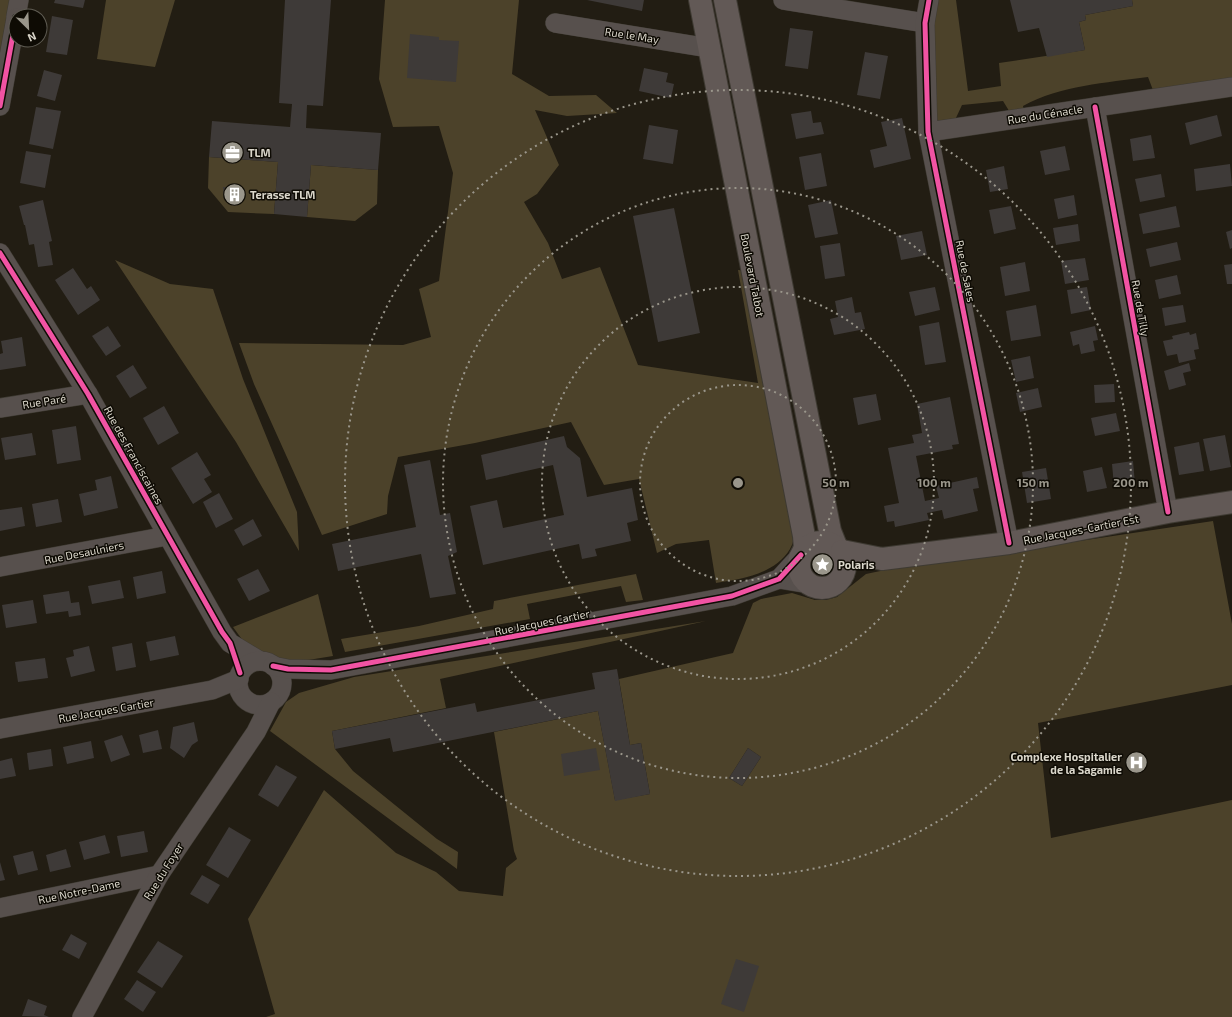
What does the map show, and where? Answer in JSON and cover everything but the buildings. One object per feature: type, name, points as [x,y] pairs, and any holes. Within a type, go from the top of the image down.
[{"type":"main road","name":"Boulevard Talbot","points":[[700,0],[804,536],[803,552]]},
{"type":"main road","points":[[725,0],[830,531],[839,549],[846,567],[841,579],[831,587],[818,588],[809,584],[802,576],[800,570],[803,552],[818,542],[825,541],[839,549]]},
{"type":"main road","name":"Rue Jacques-Cartier Est","points":[[841,579],[882,559],[1009,543],[1168,512],[1232,502]]},
{"type":"main road","name":"Rue Jacques-Cartier Est","points":[[839,549],[882,559]]},
{"type":"street","points":[[783,0],[925,23]]},
{"type":"street","name":"Rue de Sales","points":[[929,0],[925,23],[928,132],[1009,543]]},
{"type":"street","name":"Rue le May","points":[[555,23],[709,48]]},
{"type":"street","points":[[0,106],[10,48]]},
{"type":"street","name":"Rue du Cénacle","points":[[928,132],[1232,86]]},
{"type":"street","name":"Rue de Tilly","points":[[1095,107],[1168,512]]},
{"type":"street","name":"Rue des Franciscaines","points":[[0,253],[88,394],[167,536],[222,632],[230,643],[239,676]]},
{"type":"street","name":"Rue Paré","points":[[0,408],[88,394]]},
{"type":"street","name":"Rue Desaulniers","points":[[0,567],[167,536]]},
{"type":"street","name":"Rue Jacques Cartier","points":[[266,664],[288,669],[331,670],[732,596],[779,579],[803,552]]},
{"type":"street","name":"Rue Jacques Cartier","points":[[779,579],[809,584]]},
{"type":"street","name":"Rue des Franciscaines","points":[[230,643],[266,664]]},
{"type":"street","points":[[248,701],[264,704],[275,697],[281,678],[266,664],[246,666],[239,676],[238,686],[248,701],[256,732]]},
{"type":"street","name":"Rue Jacques Cartier","points":[[275,697],[331,670]]},
{"type":"street","name":"Rue Jacques Cartier","points":[[0,729],[212,690],[239,676]]},
{"type":"street","name":"Rue Jacques Cartier","points":[[212,690],[248,701]]},
{"type":"street","name":"Rue du Foyer","points":[[82,1017],[158,874],[256,732],[275,697]]},
{"type":"street","name":"Rue Notre-Dame","points":[[0,908],[158,874]]},
{"type":"shaded area","points":[[0,0],[19,0],[18,8],[8,8],[8,48],[10,48],[0,103]]},
{"type":"shaded area","points":[[106,0],[175,0],[155,67],[97,59]]},
{"type":"shaded area","points":[[385,0],[519,0],[512,74],[549,96],[596,95],[617,113],[567,116],[535,110],[559,165],[537,194],[524,202],[548,243],[562,279],[600,267],[638,365],[758,383],[738,270],[748,271],[796,531],[790,549],[776,564],[757,574],[736,580],[716,583],[709,540],[676,544],[657,553],[639,479],[604,485],[571,422],[475,443],[398,457],[388,496],[387,514],[322,535],[254,384],[239,343],[403,345],[431,337],[419,289],[439,281],[453,173],[439,126],[393,127],[379,79]]},
{"type":"shaded area","points":[[929,0],[956,0],[968,91],[1001,86],[999,63],[1085,50],[1079,22],[1086,20],[1085,15],[1133,6],[1132,0],[1232,0],[1232,87],[1156,98],[1148,77],[1100,83],[1068,89],[1038,99],[1023,106],[1025,117],[1014,119],[1003,101],[962,105],[955,120],[928,132]]},
{"type":"shaded area","points":[[209,157],[278,162],[274,214],[228,212],[208,188]]},
{"type":"shaded area","points":[[311,165],[378,170],[377,204],[355,221],[307,217]]},
{"type":"shaded area","points":[[115,260],[170,284],[213,289],[243,379],[297,512],[299,551],[236,442]]},
{"type":"shaded area","points":[[1213,521],[1232,624],[1232,685],[1038,723],[1051,838],[1232,800],[1232,1017],[266,1017],[275,1014],[248,919],[324,790],[396,853],[436,872],[459,891],[503,896],[506,868],[517,859],[514,851],[494,732],[598,711],[615,800],[650,794],[641,743],[630,745],[619,679],[733,653],[753,603],[761,599],[792,593],[815,600],[826,600],[837,597],[866,574]],"holes":[[[748,748],[761,757],[742,786],[729,778]]]},
{"type":"shaded area","points":[[636,574],[643,600],[626,602],[621,586],[527,604],[530,619],[345,652],[341,639],[419,626],[493,609],[494,601]]},
{"type":"shaded area","points":[[318,594],[333,656],[302,661],[285,660],[258,652],[246,645],[233,627]]},
{"type":"shaded area","points":[[706,621],[440,679],[446,708],[332,731],[335,749],[353,771],[437,839],[458,852],[457,869],[270,731],[286,702],[299,693],[354,677]]},
{"type":"cycle path","points":[[929,0],[925,23],[928,132],[1009,543]]},
{"type":"cycle path","points":[[0,106],[11,48]]},
{"type":"cycle path","points":[[1095,107],[1168,512]]},
{"type":"cycle path","points":[[0,253],[88,394],[222,632],[230,643],[240,673]]},
{"type":"cycle path","points":[[273,666],[288,669],[331,670],[732,596],[779,579],[801,555]]},
{"type":"place","name":"TLM","points":[[233,152]]},
{"type":"place","name":"Terasse TLM","points":[[234,194]]},
{"type":"place","name":"Polaris","points":[[823,564]]},
{"type":"place","name":"Complexe Hospitalier de la Sagamie","points":[[1137,762]]}]
